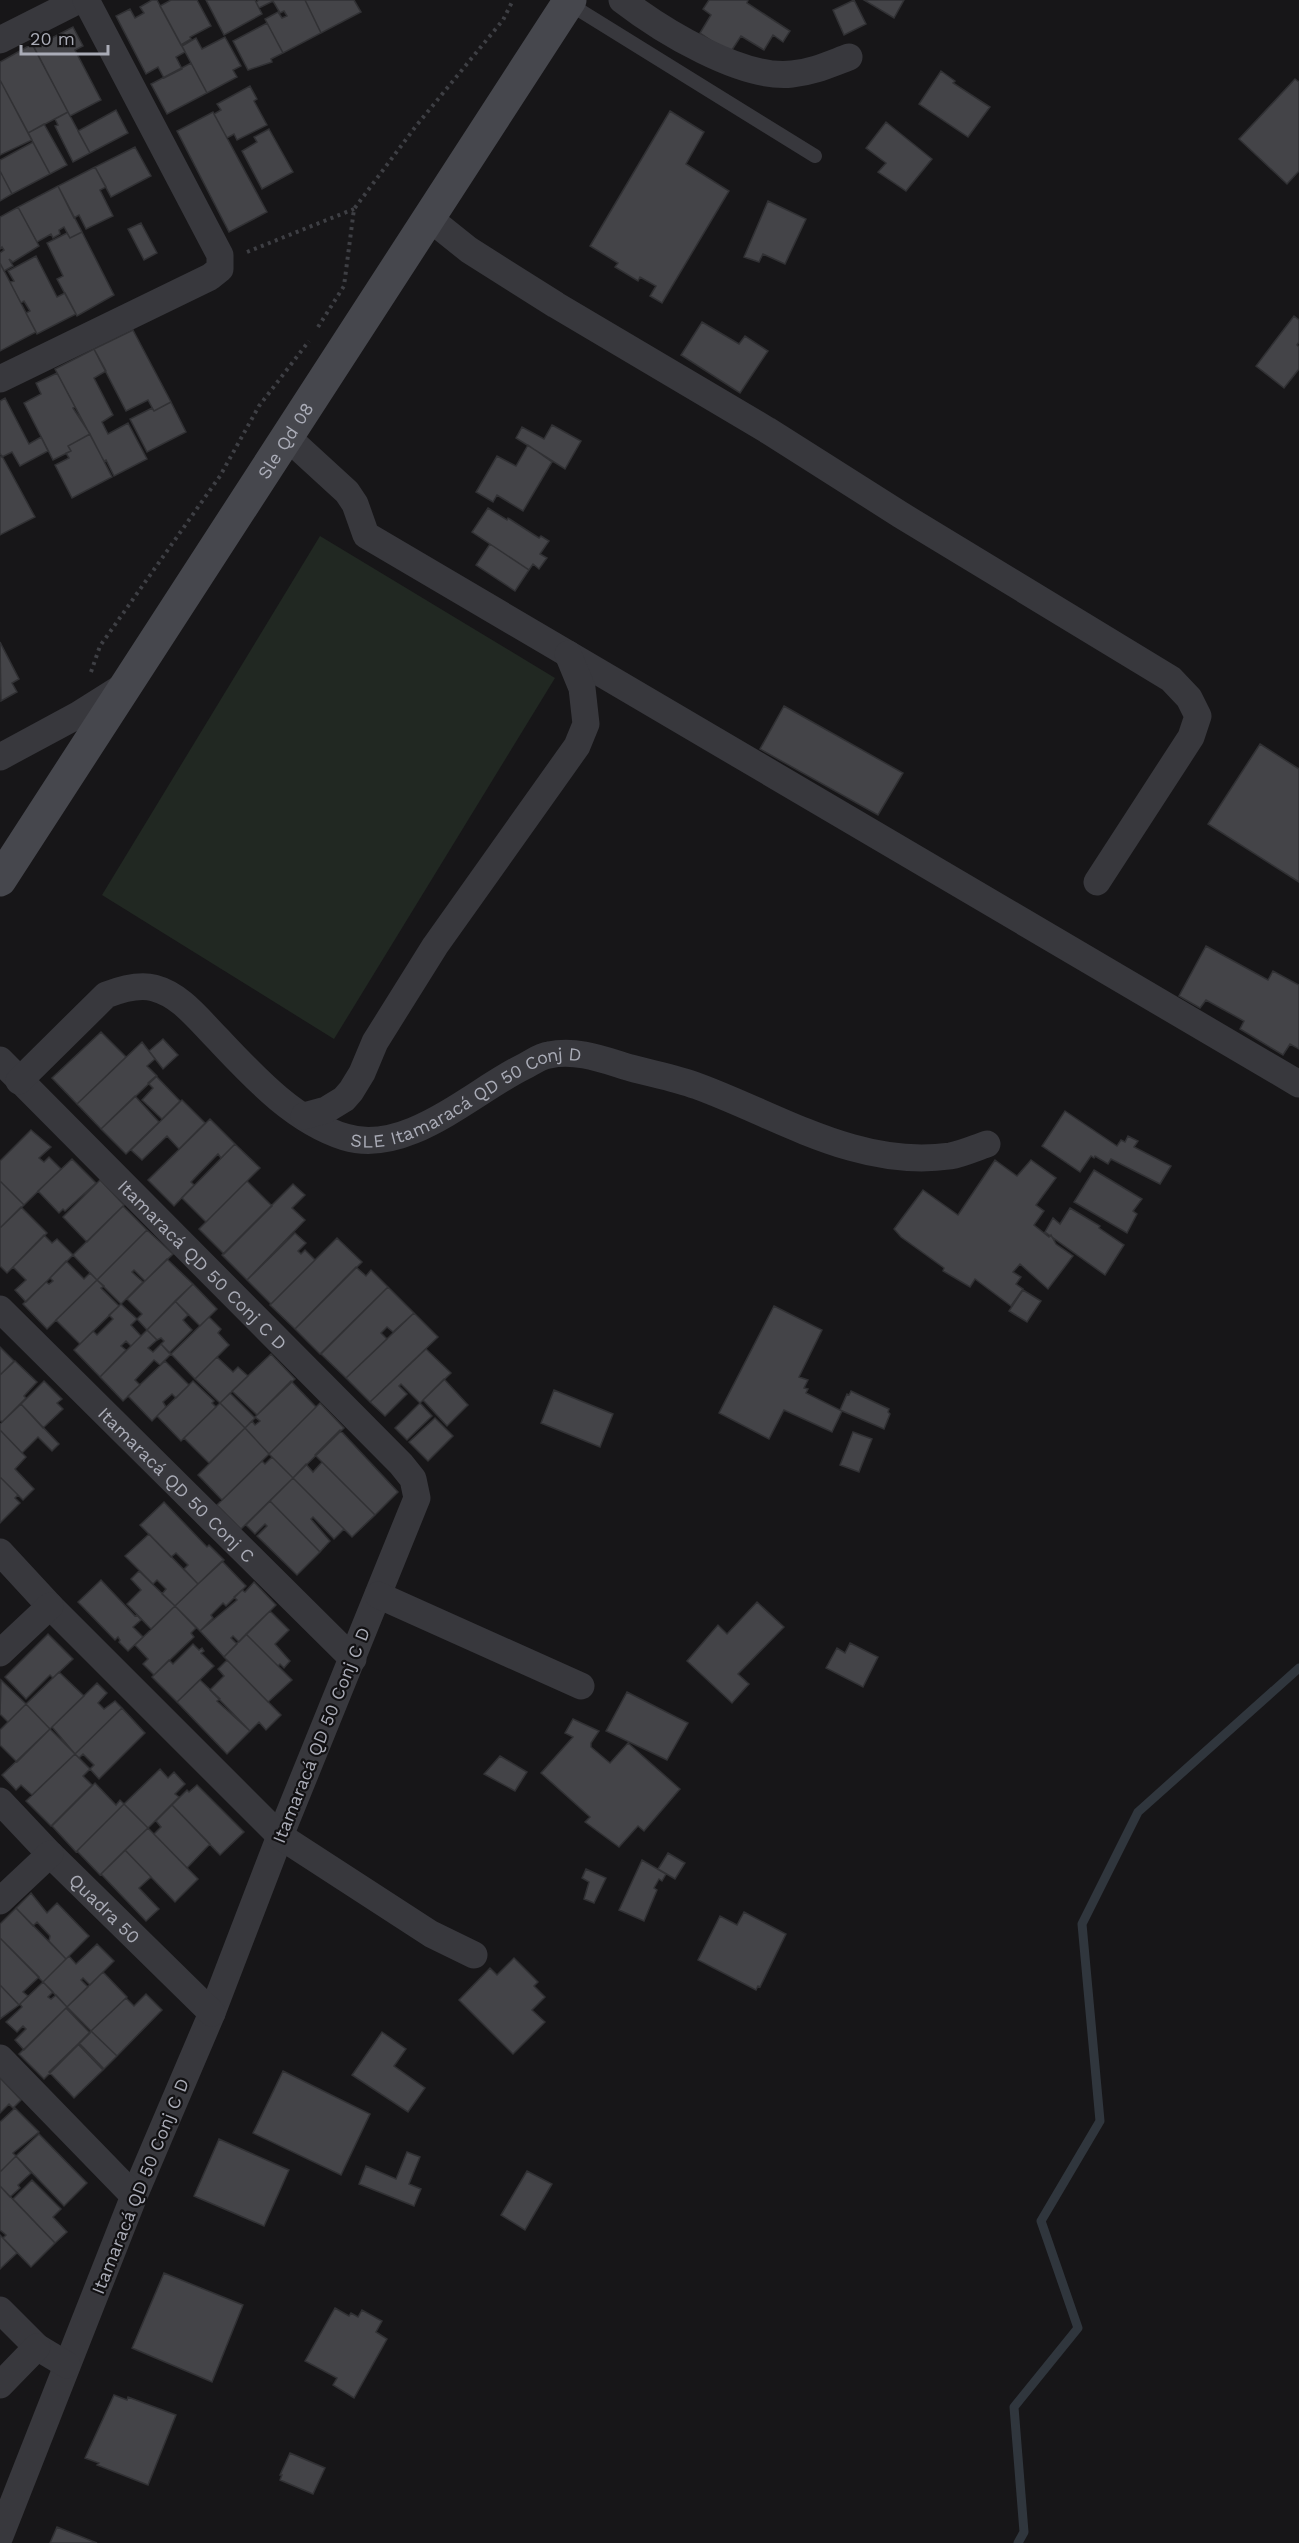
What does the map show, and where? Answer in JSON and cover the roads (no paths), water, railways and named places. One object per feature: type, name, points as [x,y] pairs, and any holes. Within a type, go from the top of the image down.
[{"type":"street","points":[[0,40],[79,0]]},
{"type":"street","points":[[0,379],[210,277],[220,269],[220,255],[86,0]]},
{"type":"street","points":[[622,0],[644,17],[691,44],[756,70],[789,75],[815,71],[849,57]]},
{"type":"street","name":"Sle Qd 08","points":[[0,880],[569,2]]},
{"type":"street","points":[[429,219],[469,250],[556,306],[767,430],[901,515],[1171,679],[1189,698],[1198,716],[1191,737],[1097,882]]},
{"type":"street","points":[[287,437],[347,492],[355,504],[366,535],[1299,1083]]},
{"type":"street","points":[[304,1116],[326,1110],[344,1099],[351,1091],[362,1073],[375,1042],[435,946],[577,746],[586,724],[582,688],[568,654]]},
{"type":"street","points":[[0,757],[78,715],[128,684]]},
{"type":"street","name":"SLE Itamaracá QD 50 Conj D","points":[[19,1081],[106,995],[123,989],[152,987],[180,1001],[253,1074],[304,1116],[324,1129],[348,1138],[393,1139],[437,1119],[504,1076],[548,1055],[576,1053],[696,1086],[831,1142],[872,1153],[913,1158],[951,1156],[987,1144]]},
{"type":"street","name":"Itamaracá QD 50 Conj C D","points":[[0,1060],[386,1448],[413,1479],[417,1498],[280,1836],[212,2013],[134,2196],[0,2536]]},
{"type":"street","name":"Itamaracá QD 50 Conj C","points":[[0,1309],[352,1659]]},
{"type":"street","points":[[0,1552],[50,1606],[280,1836],[431,1934],[474,1955]]},
{"type":"street","points":[[378,1595],[581,1686]]},
{"type":"street","points":[[0,1653],[50,1606]]},
{"type":"street","name":"Quadra 50","points":[[0,1801],[50,1854],[212,2013]]},
{"type":"street","points":[[0,1901],[50,1854]]},
{"type":"street","points":[[0,2058],[134,2196]]},
{"type":"street","points":[[0,2310],[37,2347],[67,2365]]},
{"type":"street","points":[[0,2385],[37,2347]]},
{"type":"lane","points":[[569,2],[814,156]]},
{"type":"waterway","points":[[1018,2543],[1024,2532],[1014,2407],[1078,2328],[1041,2221],[1100,2121],[1082,1924],[1138,1812],[1299,1668]]}]
